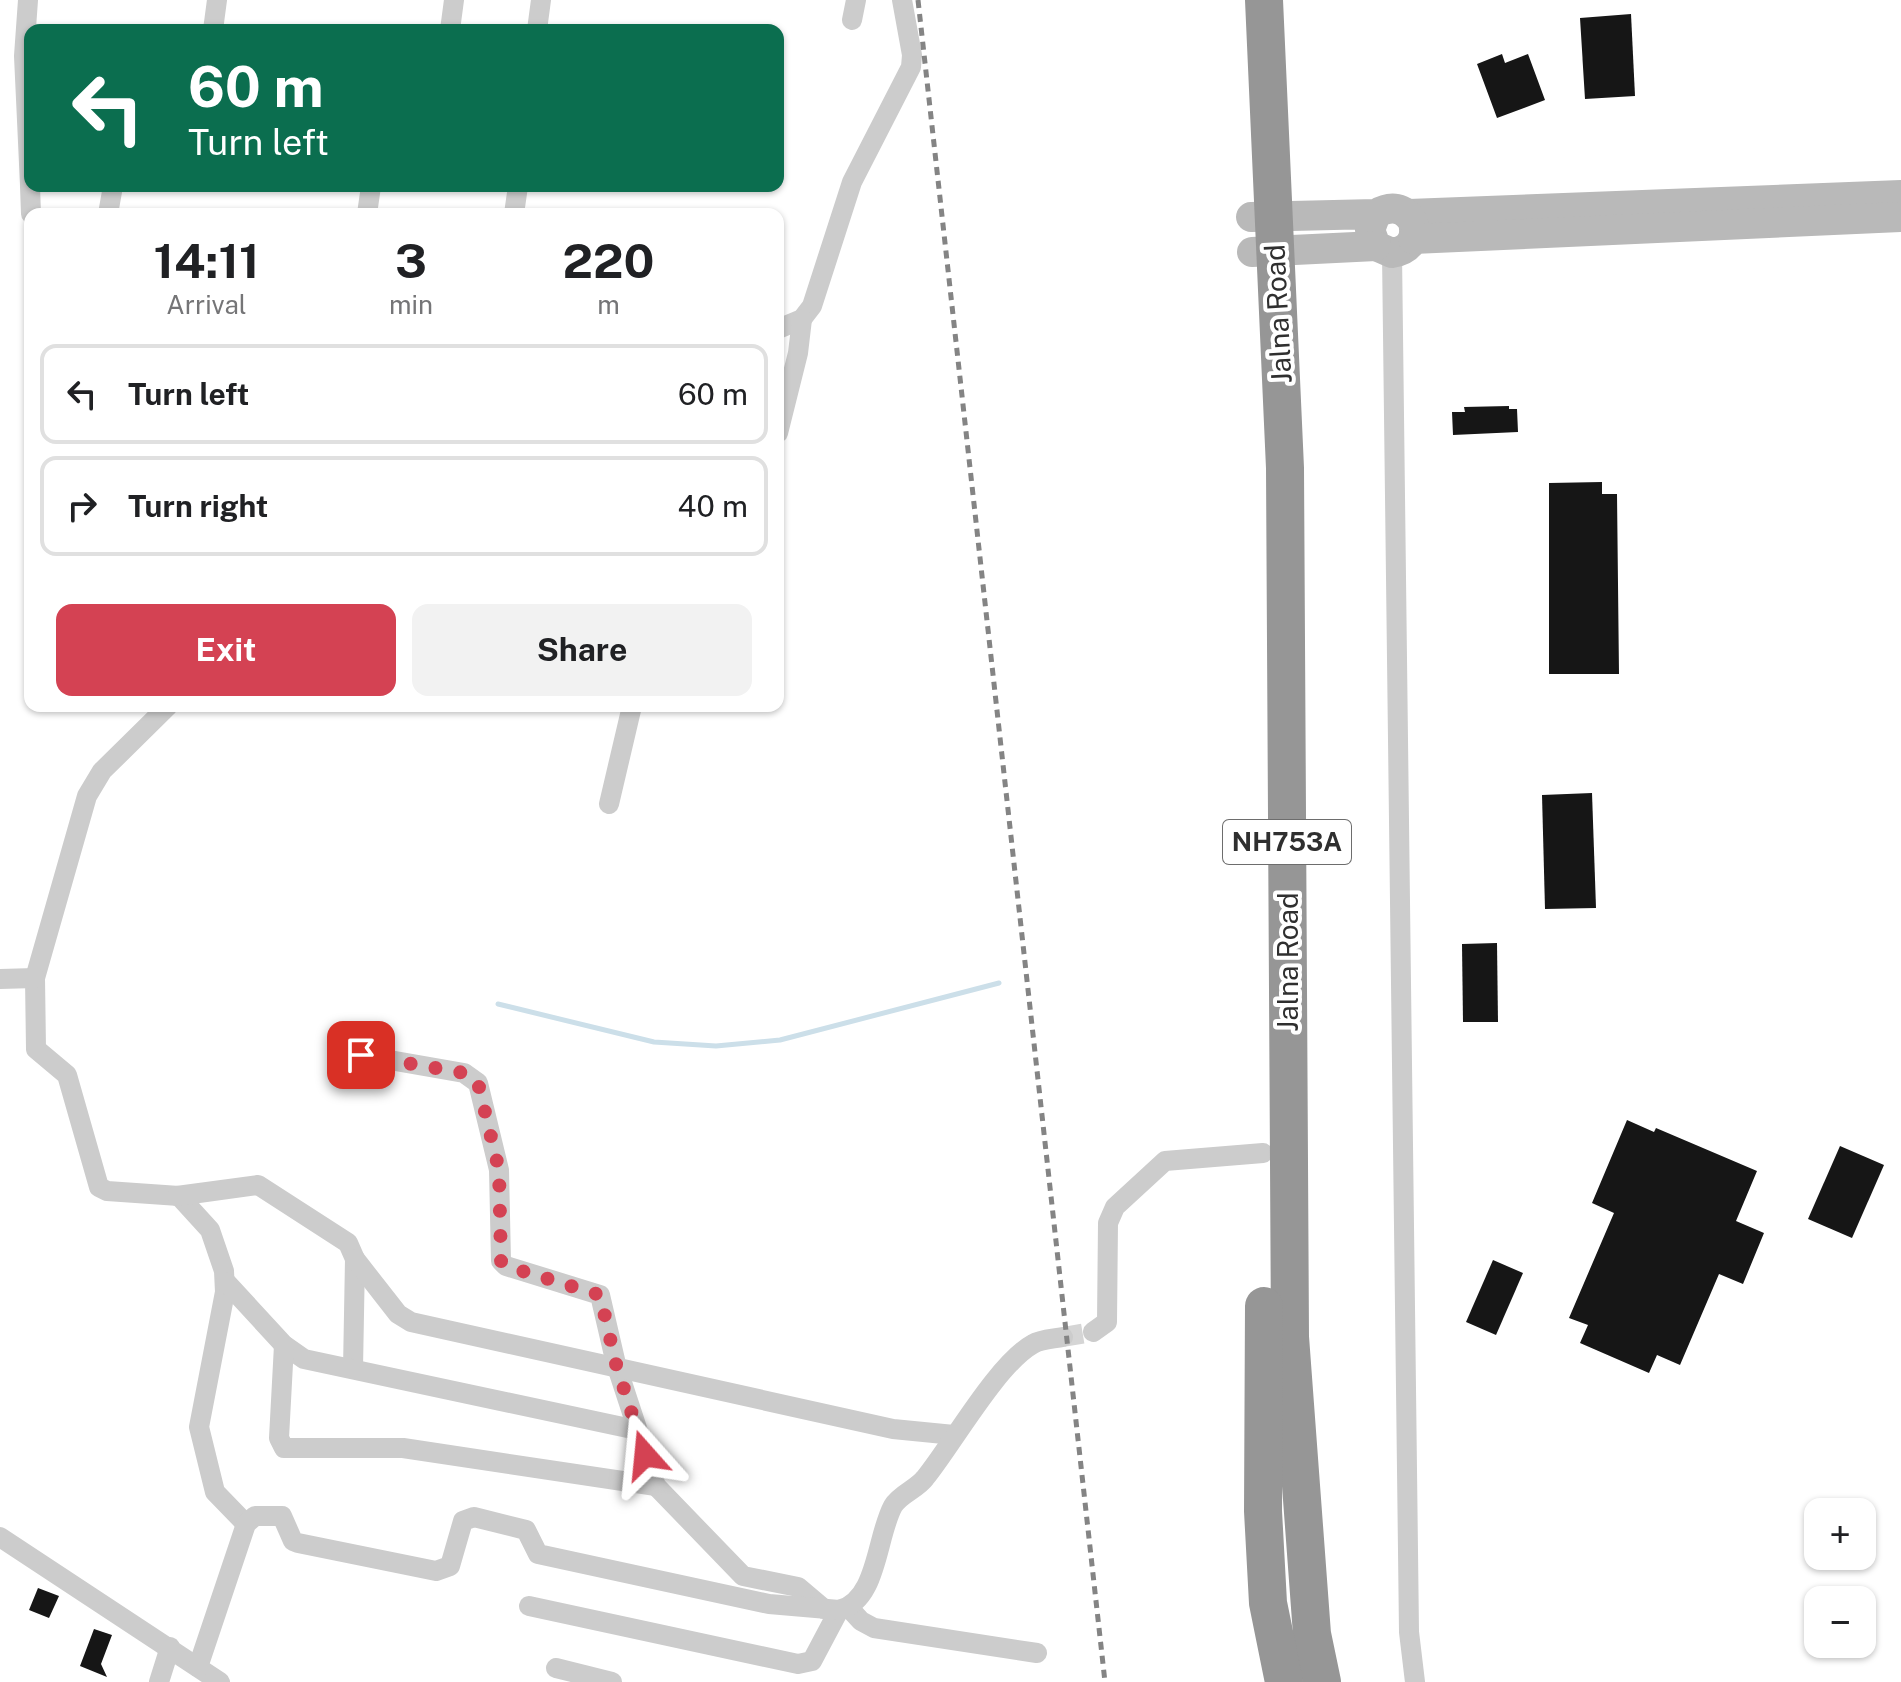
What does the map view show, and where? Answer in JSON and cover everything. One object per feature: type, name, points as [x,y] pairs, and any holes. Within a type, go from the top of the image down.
[{"type":"highway","name":"Jalna Road","points":[[1241,0],[1285,468],[1290,1337],[1312,1634],[1322,1682]]},
{"type":"highway","name":"Jalna Road","points":[[1264,0],[1263,234],[1258,390],[1263,1511],[1268,1603],[1284,1682]]},
{"type":"street","points":[[26,24],[28,0]]},
{"type":"street","points":[[214,24],[217,0]]},
{"type":"street","points":[[451,24],[454,0]]},
{"type":"street","points":[[538,24],[541,0]]},
{"type":"street","points":[[784,326],[802,319],[812,306],[852,182],[911,67],[912,55],[902,0]]},
{"type":"street","points":[[1398,238],[1901,195]]},
{"type":"street","points":[[1263,234],[1376,214],[1393,207],[1398,238],[1409,1632],[1415,1682]]},
{"type":"street","points":[[1263,234],[1398,238],[1901,217]]},
{"type":"street","points":[[784,409],[798,353],[802,319]]},
{"type":"street","points":[[162,712],[94,781],[35,978],[36,1049],[67,1075],[99,1187],[107,1191],[177,1196],[258,1185],[348,1243],[355,1259],[404,1319],[616,1364],[893,1429],[954,1435]]},
{"type":"street","points":[[609,804],[631,712]]},
{"type":"street","points":[[0,979],[35,978]]},
{"type":"street","points":[[361,1055],[464,1073],[478,1083],[499,1170],[501,1261],[506,1266],[600,1295],[616,1364],[656,1486],[743,1576],[798,1587],[874,1628],[1037,1653]]},
{"type":"street","points":[[1093,1332],[1107,1322],[1108,1223],[1115,1207],[1165,1161],[1263,1153]]},
{"type":"street","points":[[177,1196],[185,1200],[210,1230],[226,1282],[284,1345],[304,1359],[637,1430]]},
{"type":"street","points":[[353,1369],[355,1259]]},
{"type":"street","points":[[226,1282],[199,1427],[215,1492],[246,1524]]},
{"type":"street","points":[[198,1667],[246,1524],[255,1516],[277,1514],[285,1519],[293,1541],[298,1543],[436,1571],[450,1566],[463,1521],[474,1517],[526,1530],[538,1554],[769,1604],[837,1609],[862,1596],[894,1504],[925,1479],[954,1435],[1021,1353],[1040,1341],[1063,1337]]},
{"type":"street","points":[[284,1345],[279,1438],[284,1448],[403,1448],[656,1486]]},
{"type":"street","points":[[0,1537],[220,1682]]},
{"type":"street","points":[[529,1606],[783,1672],[812,1661],[837,1609]]},
{"type":"street","points":[[159,1682],[170,1647]]},
{"type":"street","points":[[556,1668],[612,1682]]},
{"type":"building","points":[[1631,14],[1635,96],[1585,99],[1580,18]]},
{"type":"building","points":[[1502,54],[1505,63],[1528,54],[1545,100],[1497,118],[1477,64]]},
{"type":"building","points":[[1509,406],[1509,409],[1517,409],[1518,432],[1453,435],[1452,412],[1465,412],[1464,407]]},
{"type":"building","points":[[1602,482],[1602,494],[1617,494],[1619,674],[1549,674],[1549,483]]},
{"type":"building","points":[[1592,793],[1596,908],[1545,909],[1542,795]]},
{"type":"building","points":[[1497,943],[1498,1022],[1463,1022],[1462,944]]},
{"type":"building","points":[[1627,1120],[1654,1132],[1656,1128],[1757,1171],[1736,1221],[1764,1233],[1743,1284],[1719,1274],[1680,1365],[1657,1355],[1649,1373],[1580,1343],[1588,1325],[1569,1318],[1614,1213],[1592,1203]]},
{"type":"building","points":[[1840,1146],[1884,1165],[1852,1238],[1808,1219]]},
{"type":"building","points":[[1493,1260],[1523,1273],[1496,1335],[1466,1322]]},
{"type":"building","points":[[38,1588],[59,1596],[49,1618],[29,1610]]},
{"type":"building","points":[[94,1629],[112,1635],[101,1664],[107,1677],[80,1666]]},
{"type":"waterway","points":[[498,1004],[654,1042],[716,1046],[780,1040],[999,983]]},
{"type":"tunnel","points":[[1063,1337],[1093,1332]]},
{"type":"railway","points":[[918,0],[1105,1682]]},
{"type":"route","points":[[361,1055],[464,1073],[478,1083],[499,1170],[501,1261],[506,1266],[600,1295],[604,1301],[616,1364],[645,1455]]}]
